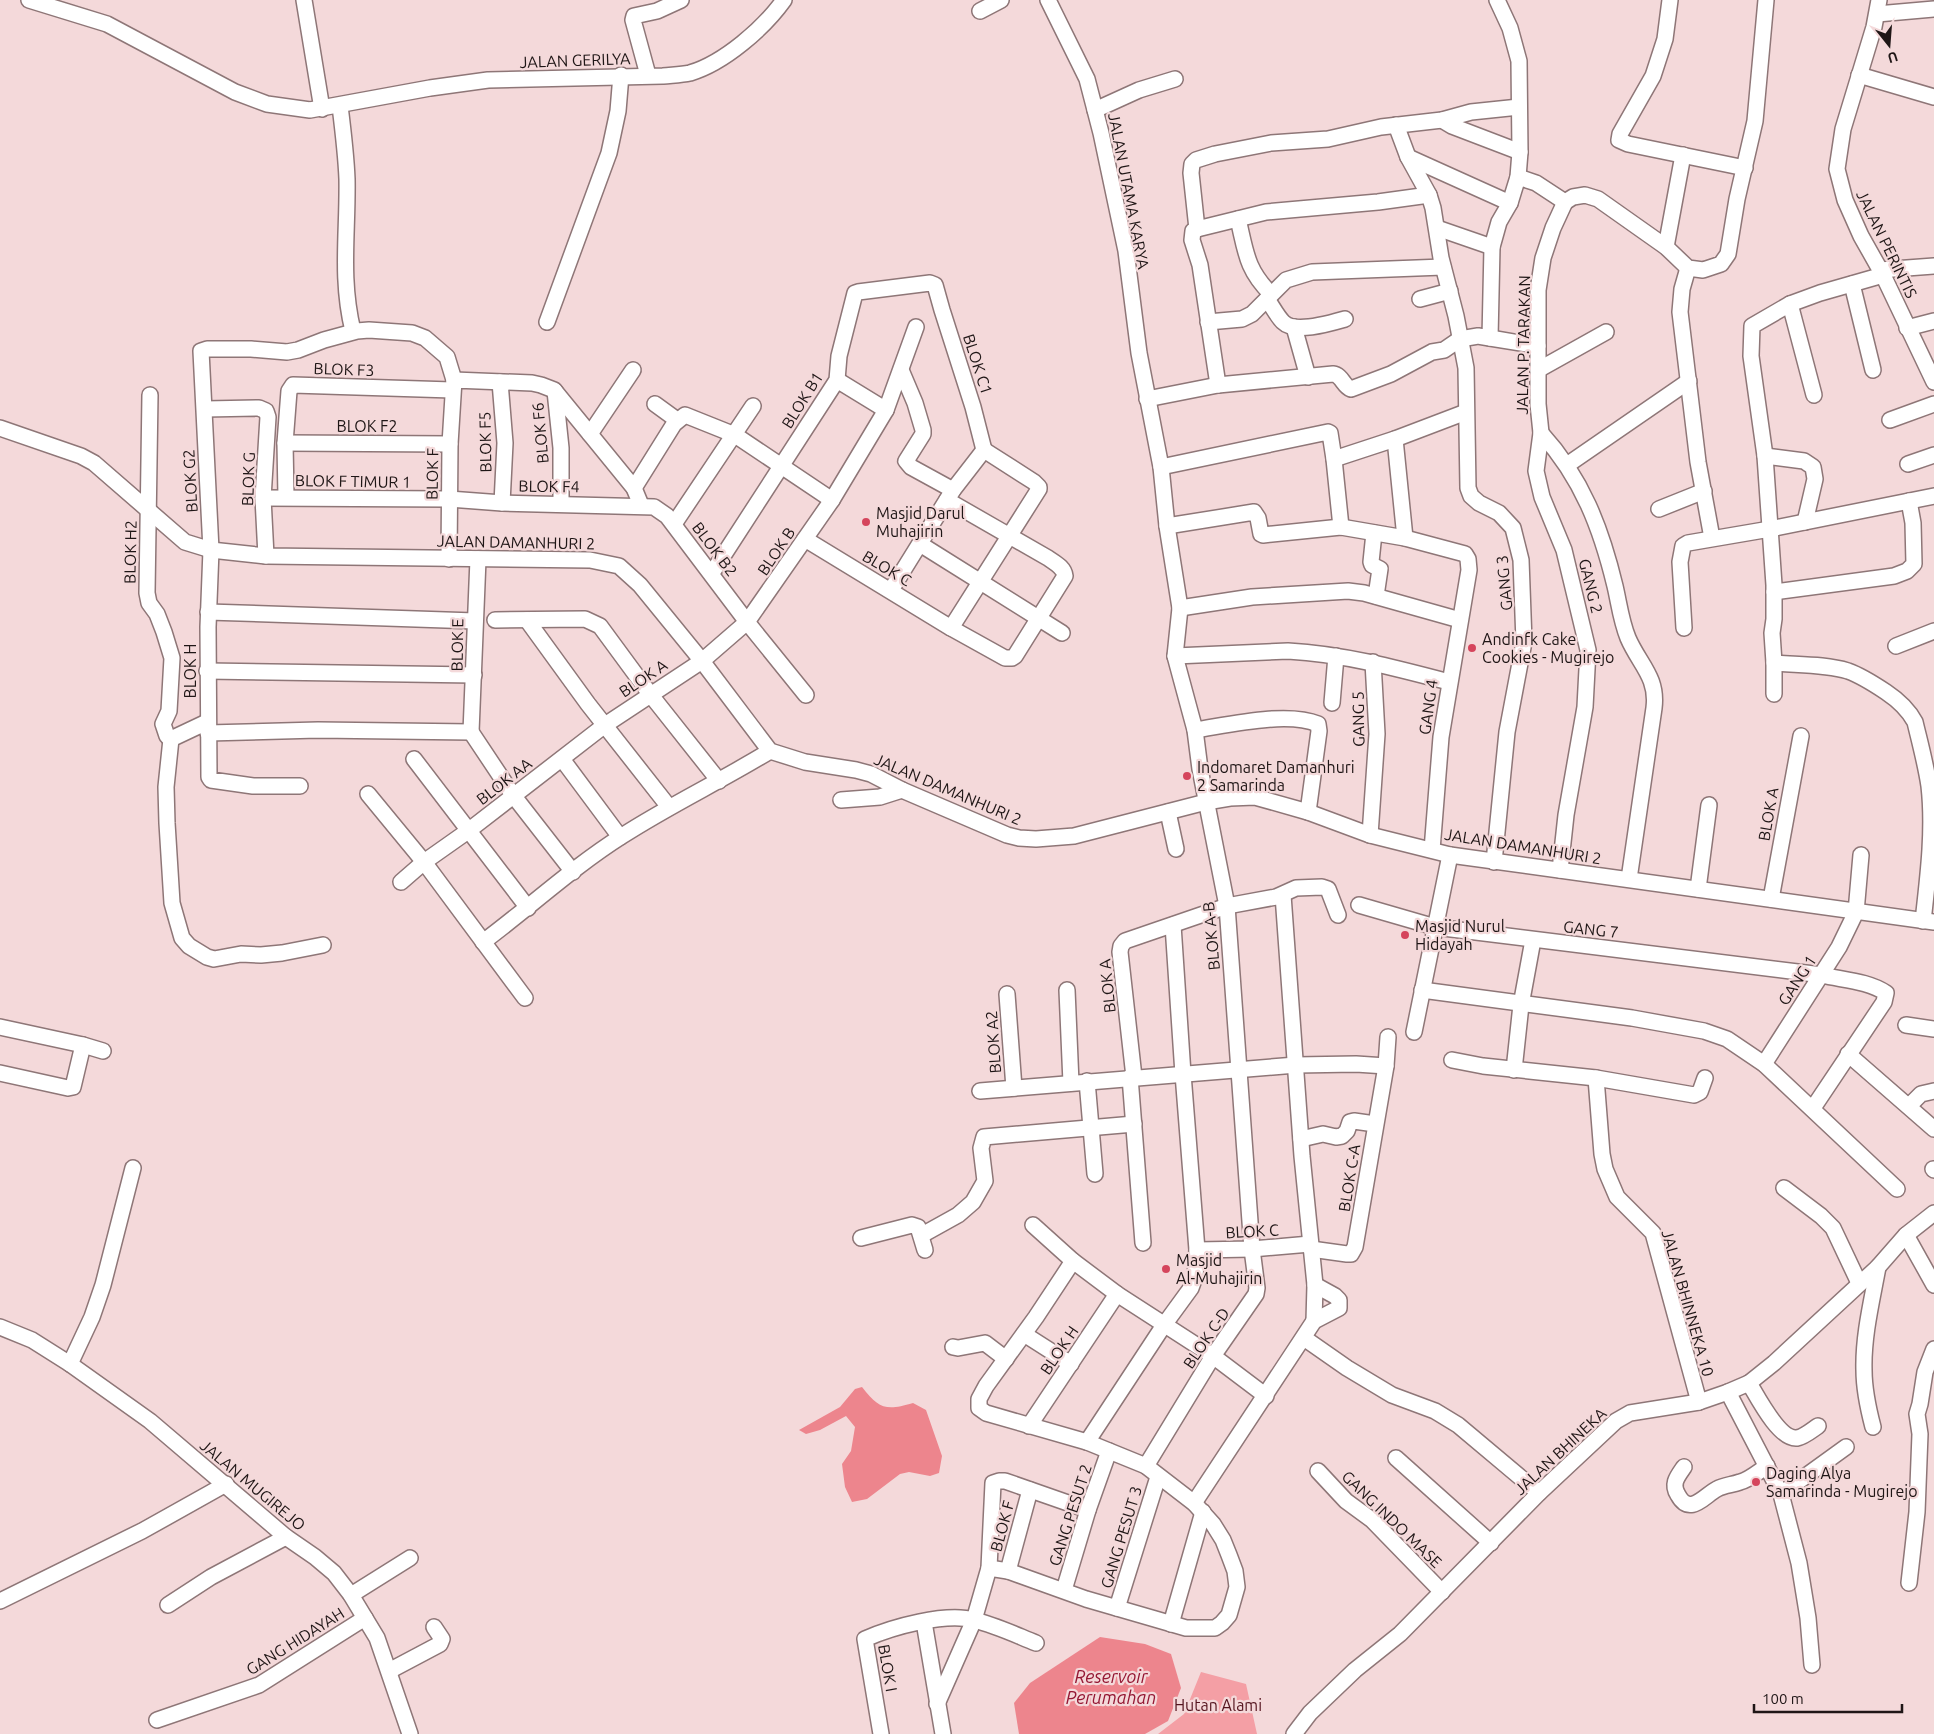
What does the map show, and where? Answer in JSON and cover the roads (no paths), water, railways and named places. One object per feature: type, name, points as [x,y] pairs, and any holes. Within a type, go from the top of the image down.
[{"type":"street","name":"JALAN GERILYA","points":[[29,0],[72,6],[235,92],[267,104],[310,110],[341,106],[430,88],[488,80],[663,76],[689,73],[722,58],[747,39],[776,12],[784,0]]},
{"type":"street","points":[[304,0],[322,109]]},
{"type":"street","points":[[648,75],[633,20],[634,16],[658,12],[681,0]]},
{"type":"street","points":[[980,12],[1001,0]]},
{"type":"street","name":"JALAN UTAMA KARYA","points":[[1048,0],[1088,79],[1126,251],[1147,399],[1162,467],[1167,526],[1180,608],[1175,656]]},
{"type":"street","points":[[1490,338],[1492,247],[1499,222],[1510,203],[1518,177],[1520,152],[1519,61],[1510,28],[1497,0]]},
{"type":"street","points":[[1670,0],[1665,39],[1653,76],[1618,137],[1620,142],[1745,168]]},
{"type":"street","points":[[1518,177],[1536,183],[1565,202],[1573,197],[1585,196],[1598,199],[1666,247],[1688,268],[1703,270],[1721,264],[1728,254],[1737,199],[1755,121],[1766,0]]},
{"type":"street","points":[[1878,7],[1934,10]]},
{"type":"street","name":"JALAN PERINTIS","points":[[1878,7],[1840,142],[1837,169],[1845,200],[1861,236],[1934,382]]},
{"type":"street","points":[[547,322],[609,153],[618,110],[622,76]]},
{"type":"street","points":[[1859,76],[1934,97]]},
{"type":"street","points":[[1096,110],[1139,90],[1175,79]]},
{"type":"street","points":[[341,106],[347,179],[344,265],[346,301],[352,331],[368,330],[418,334],[447,358],[453,385],[500,382],[541,384],[554,390],[634,488],[645,505]]},
{"type":"street","points":[[1197,229],[1191,173],[1192,164],[1196,160],[1215,154],[1271,143],[1328,139],[1396,125],[1442,120],[1471,112],[1519,107]]},
{"type":"street","points":[[1442,120],[1452,126],[1520,152]]},
{"type":"street","name":"GANG 3","points":[[1396,125],[1408,157],[1428,195],[1437,228],[1443,267],[1466,368],[1468,488],[1471,496],[1479,503],[1499,513],[1513,528],[1521,560],[1524,642],[1507,732],[1494,862]]},
{"type":"street","points":[[1666,247],[1683,155]]},
{"type":"street","points":[[1408,157],[1510,203]]},
{"type":"street","points":[[1218,385],[1200,265],[1192,240],[1197,229],[1266,212],[1378,202],[1428,195]]},
{"type":"street","name":"JALAN P. TARAKAN","points":[[1541,433],[1538,404],[1538,290],[1543,258],[1553,228],[1565,202]]},
{"type":"street","points":[[1238,219],[1249,266],[1284,323],[1294,327],[1322,325],[1345,320]]},
{"type":"street","points":[[1437,228],[1492,247]]},
{"type":"street","points":[[1774,694],[1772,633],[1774,592],[1765,456],[1751,356],[1752,326],[1790,304],[1881,273],[1934,266]]},
{"type":"street","points":[[1208,322],[1242,319],[1252,314],[1286,280],[1312,272],[1443,267]]},
{"type":"street","points":[[1688,268],[1682,289],[1680,312],[1698,462],[1712,538]]},
{"type":"street","name":"BLOK C1","points":[[858,292],[930,283],[936,285],[984,450]]},
{"type":"street","points":[[1852,284],[1873,370]]},
{"type":"street","name":"BLOK B1","points":[[712,573],[837,380],[839,356],[855,293],[858,292]]},
{"type":"street","points":[[1420,299],[1450,292]]},
{"type":"street","points":[[1790,304],[1814,396]]},
{"type":"street","points":[[1907,328],[1934,321]]},
{"type":"street","points":[[634,488],[677,420],[685,415],[735,435],[832,500],[886,410],[916,327]]},
{"type":"street","points":[[1294,327],[1308,377]]},
{"type":"street","name":"BLOK G2","points":[[211,550],[201,352],[204,349],[251,349],[286,352],[298,350],[352,331]]},
{"type":"street","points":[[1538,370],[1606,332]]},
{"type":"street","points":[[1147,399],[1218,385],[1337,374],[1347,387],[1351,389],[1391,374],[1432,352],[1444,350],[1460,339],[1478,336],[1538,346]]},
{"type":"street","points":[[590,434],[633,370]]},
{"type":"street","points":[[901,370],[924,430],[906,461],[911,467],[1008,536],[1048,558],[1065,572],[1066,576],[1038,620]]},
{"type":"street","points":[[837,380],[886,410]]},
{"type":"street","points":[[1567,465],[1689,380]]},
{"type":"street","name":"BLOK F5","points":[[500,382],[505,443],[502,503]]},
{"type":"street","name":"BLOK F3","points":[[285,443],[289,391],[293,385],[453,385]]},
{"type":"street","name":"BLOK F","points":[[449,559],[450,444],[453,385]]},
{"type":"street","name":"BLOK F6","points":[[554,390],[561,448],[561,504]]},
{"type":"street","name":"BLOK H2","points":[[150,395],[147,593],[149,603],[157,614],[171,654],[169,711],[163,724],[167,736],[171,740]]},
{"type":"street","points":[[655,404],[677,420]]},
{"type":"street","points":[[1890,420],[1934,404]]},
{"type":"street","points":[[674,524],[753,406]]},
{"type":"street","name":"BLOK G","points":[[205,410],[259,408],[266,411],[268,417],[263,498],[266,556]]},
{"type":"street","points":[[1334,459],[1395,439],[1466,412]]},
{"type":"street","name":"JALAN DAMANHURI 2","points":[[0,428],[82,456],[94,463],[185,542],[211,550],[266,556],[590,560],[619,566],[640,585],[702,660],[770,751],[805,762],[871,774],[902,790],[1019,838],[1050,839],[1074,836],[1206,802],[1230,798],[1255,797],[1308,812],[1370,835],[1450,855],[1929,922]]},
{"type":"street","points":[[1162,467],[1328,432],[1330,433],[1334,459],[1341,527]]},
{"type":"street","points":[[1541,433],[1581,486],[1592,512],[1615,586],[1628,637],[1655,687],[1654,708],[1629,879]]},
{"type":"street","name":"GANG 2","points":[[1541,433],[1536,471],[1542,497],[1564,550],[1588,650],[1585,707],[1566,815],[1560,870]]},
{"type":"street","points":[[1167,526],[1254,512],[1258,518],[1263,536],[1341,527],[1405,538],[1395,439]]},
{"type":"street","name":"BLOK F2","points":[[285,443],[450,444]]},
{"type":"street","name":"BLOK F TIMUR 1","points":[[285,443],[286,497]]},
{"type":"street","points":[[891,590],[950,495],[984,450],[1039,487],[951,628]]},
{"type":"street","points":[[1908,464],[1934,455]]},
{"type":"street","points":[[1765,456],[1804,460],[1813,467],[1816,479],[1805,522]]},
{"type":"street","points":[[1659,509],[1704,491]]},
{"type":"street","points":[[1684,628],[1680,562],[1683,546],[1688,543],[1770,529],[1934,496]]},
{"type":"street","name":"BLOK F TIMUR 1","points":[[263,498],[449,499]]},
{"type":"street","name":"BLOK F4","points":[[449,499],[502,503],[645,505]]},
{"type":"street","name":"BLOK B","points":[[702,660],[747,622],[832,500]]},
{"type":"street","points":[[1774,592],[1894,576],[1907,571],[1914,564],[1913,523],[1909,501]]},
{"type":"street","name":"BLOK B2","points":[[645,505],[661,511],[674,524],[747,622],[806,695]]},
{"type":"street","points":[[1374,533],[1370,562],[1380,570],[1376,596]]},
{"type":"street","name":"GANG 4","points":[[1405,538],[1465,554],[1468,559],[1469,570],[1441,737],[1432,850]]},
{"type":"street","name":"BLOK C","points":[[805,539],[951,628],[1009,659],[1015,656],[1038,620]]},
{"type":"street","points":[[920,544],[1038,620],[1062,633]]},
{"type":"street","name":"BLOK H","points":[[211,550],[207,671],[209,778],[211,780],[253,786],[300,786]]},
{"type":"street","name":"BLOK E","points":[[471,732],[478,559]]},
{"type":"street","points":[[1180,608],[1252,597],[1342,591],[1364,593],[1460,620]]},
{"type":"street","points":[[208,612],[475,620]]},
{"type":"street","points":[[495,620],[585,619],[600,626],[650,694],[719,781]]},
{"type":"street","points":[[527,620],[669,807]]},
{"type":"street","points":[[1896,646],[1934,631]]},
{"type":"street","points":[[1175,656],[1288,650],[1373,662],[1449,682]]},
{"type":"street","name":"BLOK A-B","points":[[1175,656],[1195,730],[1206,802],[1227,906],[1239,1070]]},
{"type":"street","points":[[1332,703],[1336,656]]},
{"type":"street","name":"BLOK A","points":[[562,759],[605,725],[702,660]]},
{"type":"street","name":"GANG 5","points":[[1370,835],[1377,734],[1373,662]]},
{"type":"street","points":[[1774,663],[1821,666],[1847,671],[1898,700],[1910,713],[1915,722],[1930,787],[1932,856],[1929,922]]},
{"type":"street","points":[[207,671],[474,675]]},
{"type":"street","points":[[1195,730],[1250,722],[1295,719],[1308,720],[1318,724],[1308,812]]},
{"type":"street","points":[[323,945],[282,953],[241,954],[214,959],[196,951],[182,938],[172,903],[167,822],[166,787],[171,740],[208,727],[471,732],[513,796],[573,872]]},
{"type":"street","name":"BLOK A","points":[[1771,899],[1801,736]]},
{"type":"street","points":[[483,942],[620,837],[669,807],[719,781],[770,751]]},
{"type":"street","points":[[414,758],[528,908]]},
{"type":"street","points":[[562,759],[620,837]]},
{"type":"street","name":"BLOK AA","points":[[401,882],[424,862],[562,759]]},
{"type":"street","points":[[841,800],[880,797],[902,790]]},
{"type":"street","points":[[368,794],[424,862],[525,998]]},
{"type":"street","points":[[1698,890],[1709,805]]},
{"type":"street","points":[[1168,812],[1176,849]]},
{"type":"street","points":[[1414,1032],[1450,855]]},
{"type":"street","points":[[1856,912],[1861,855]]},
{"type":"street","name":"BLOK A","points":[[1132,1077],[1120,946],[1122,943],[1227,906],[1284,895],[1296,888],[1322,887],[1328,889],[1338,915]]},
{"type":"street","points":[[1171,1624],[1199,1508],[1266,1396],[1314,1321],[1315,1285],[1301,1139],[1284,895]]},
{"type":"street","name":"GANG 7","points":[[1359,905],[1434,927],[1822,975],[1872,986],[1886,993],[1884,1002],[1848,1054]]},
{"type":"street","name":"GANG 1","points":[[1764,1064],[1839,947],[1856,912]]},
{"type":"street","points":[[1087,1442],[1164,1325],[1191,1288],[1195,1277],[1197,1250],[1173,925]]},
{"type":"street","points":[[1514,1070],[1521,1005],[1533,940]]},
{"type":"street","points":[[1067,990],[1072,1083]]},
{"type":"street","points":[[1422,990],[1521,1005],[1593,1013],[1704,1031],[1734,1043],[1764,1064],[1897,1189]]},
{"type":"street","name":"BLOK A2","points":[[1007,994],[1014,1088]]},
{"type":"street","points":[[1906,1025],[1934,1029]]},
{"type":"street","points":[[0,1027],[103,1051]]},
{"type":"street","name":"BLOK C-A","points":[[1310,1247],[1347,1254],[1354,1251],[1386,1066],[1388,1037]]},
{"type":"street","points":[[0,1073],[68,1088],[74,1086],[83,1045]]},
{"type":"street","points":[[1813,1108],[1848,1054],[1934,1129]]},
{"type":"street","points":[[1452,1060],[1514,1070],[1596,1078],[1694,1095],[1700,1092],[1704,1078]]},
{"type":"street","points":[[980,1091],[1296,1065],[1356,1064],[1386,1066]]},
{"type":"street","name":"BLOK C-D","points":[[1146,1466],[1213,1356],[1256,1294],[1239,1070]]},
{"type":"street","points":[[1132,1077],[1143,1243]]},
{"type":"street","name":"JALAN BHINNEKA 10","points":[[1596,1078],[1605,1170],[1617,1197],[1653,1232],[1699,1402]]},
{"type":"street","points":[[1087,1081],[1094,1174]]},
{"type":"street","points":[[1909,1106],[1921,1094],[1934,1091]]},
{"type":"street","points":[[1301,1139],[1323,1134],[1336,1137],[1342,1136],[1347,1131],[1350,1122],[1354,1120],[1375,1124]]},
{"type":"street","points":[[922,1235],[958,1215],[973,1202],[985,1181],[981,1148],[984,1137],[1134,1124]]},
{"type":"street","points":[[70,1364],[92,1317],[103,1285],[133,1168]]},
{"type":"street","points":[[1784,1188],[1821,1216],[1833,1228],[1859,1283]]},
{"type":"street","name":"JALAN BHINEKA","points":[[1294,1734],[1310,1713],[1355,1670],[1400,1634],[1539,1493],[1623,1416],[1630,1413],[1699,1402],[1749,1382],[1774,1363],[1878,1267],[1906,1235],[1934,1213]]},
{"type":"street","points":[[861,1238],[912,1225],[918,1228],[922,1235],[925,1250]]},
{"type":"street","points":[[1033,1225],[1073,1261],[1117,1294],[1213,1356],[1266,1396]]},
{"type":"street","points":[[1906,1235],[1934,1285]]},
{"type":"street","name":"BLOK C","points":[[1197,1250],[1310,1247]]},
{"type":"street","points":[[989,1568],[1008,1572],[1117,1608],[1186,1628],[1215,1628],[1229,1615],[1234,1601],[1237,1587],[1235,1571],[1223,1540],[1199,1508],[1146,1466],[1087,1442],[986,1413],[979,1408],[979,1399],[982,1392],[1073,1261]]},
{"type":"street","points":[[1872,1427],[1866,1399],[1864,1369],[1865,1344],[1878,1267]]},
{"type":"street","points":[[1314,1321],[1336,1310],[1340,1304],[1335,1296],[1315,1285]]},
{"type":"street","name":"BLOK H","points":[[1029,1426],[1117,1294]]},
{"type":"street","name":"JALAN MUGIREJO","points":[[0,1327],[32,1340],[70,1364],[150,1421],[286,1537],[334,1573],[351,1595],[377,1638],[410,1734]]},
{"type":"street","points":[[1024,1334],[1071,1364]]},
{"type":"street","points":[[1304,1338],[1347,1368],[1392,1395],[1435,1411],[1458,1424],[1539,1493]]},
{"type":"street","points":[[953,1347],[986,1344],[1006,1359]]},
{"type":"street","points":[[1909,1583],[1917,1512],[1920,1434],[1917,1414],[1924,1372],[1934,1349]]},
{"type":"street","points":[[1749,1382],[1766,1413],[1789,1436],[1796,1438],[1818,1426]]},
{"type":"street","points":[[1728,1392],[1781,1494],[1799,1563],[1808,1618],[1812,1665]]},
{"type":"street","points":[[1781,1494],[1846,1447]]},
{"type":"street","name":"GANG PESUT 2","points":[[1064,1590],[1088,1510],[1110,1451]]},
{"type":"street","points":[[1396,1458],[1491,1543]]},
{"type":"street","points":[[1684,1467],[1675,1479],[1674,1488],[1680,1499],[1690,1504],[1700,1502],[1716,1489],[1742,1482],[1767,1466]]},
{"type":"street","name":"GANG INDO MASE","points":[[1318,1471],[1346,1501],[1372,1520],[1442,1592]]},
{"type":"street","name":"GANG PESUT 3","points":[[1117,1608],[1158,1477]]},
{"type":"street","points":[[938,1704],[974,1620],[989,1568],[993,1483],[1001,1480],[1088,1510]]},
{"type":"street","points":[[0,1601],[142,1531],[226,1484]]},
{"type":"street","name":"BLOK F","points":[[1008,1572],[1030,1490]]},
{"type":"street","points":[[168,1605],[211,1578],[286,1537]]},
{"type":"street","points":[[351,1595],[410,1558]]},
{"type":"street","name":"BLOK I","points":[[882,1734],[865,1639],[924,1622],[954,1617],[974,1620],[1036,1643]]},
{"type":"street","name":"GANG HIDAYAH","points":[[157,1720],[260,1685],[365,1618]]},
{"type":"street","points":[[924,1622],[943,1734]]},
{"type":"street","points":[[389,1671],[440,1644],[441,1635],[434,1627]]},
{"type":"water","points":[[862,1387],[878,1404],[896,1407],[913,1403],[926,1410],[942,1456],[939,1473],[930,1476],[909,1472],[900,1474],[867,1499],[852,1502],[845,1487],[842,1464],[851,1451],[855,1427],[846,1416],[820,1430],[806,1434],[799,1430],[840,1407],[855,1389]]},
{"type":"water","name":"Reservoir Perumahan","points":[[1100,1637],[1145,1644],[1171,1654],[1181,1688],[1168,1721],[1145,1734],[1019,1734],[1014,1703],[1030,1683]]},
{"type":"place","name":"Masjid Darul Muhajirin","points":[[866,522]]},
{"type":"place","name":"Andinfk Cake Cookies - Mugirejo","points":[[1472,648]]},
{"type":"place","name":"Indomaret Damanhuri 2 Samarinda","points":[[1187,776]]},
{"type":"place","name":"Masjid Nurul Hidayah","points":[[1405,935]]},
{"type":"place","name":"Masjid Al-Muhajirin","points":[[1166,1269]]},
{"type":"place","name":"Daging Alya Samarinda - Mugirejo","points":[[1756,1482]]},
{"type":"park label","name":"Hutan Alami","points":[[1218,1705]]}]
